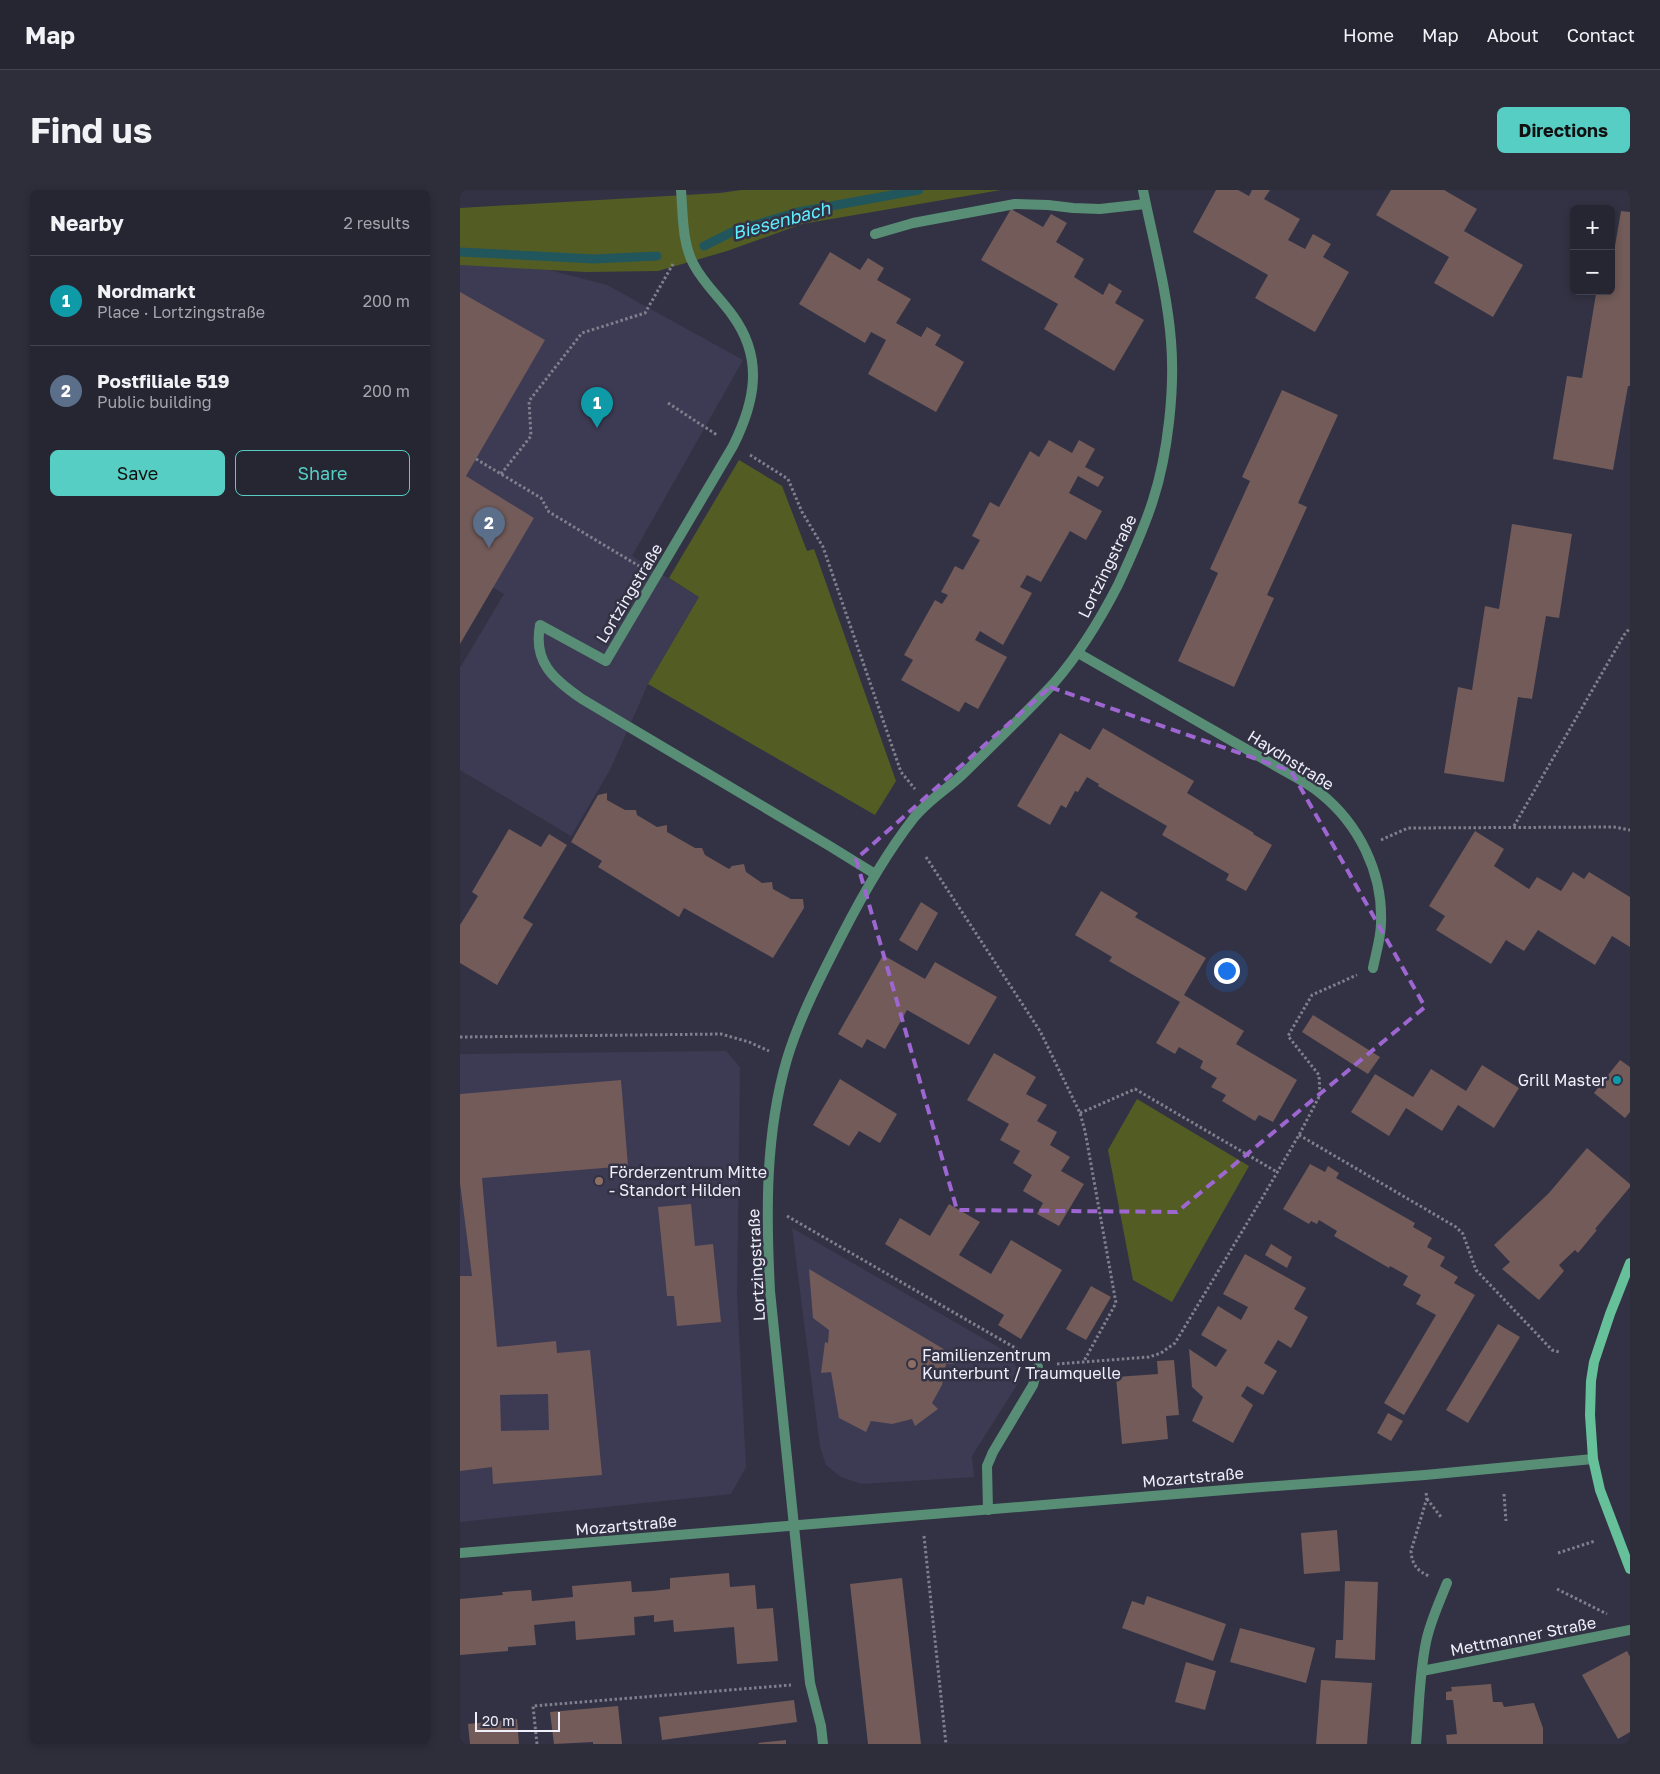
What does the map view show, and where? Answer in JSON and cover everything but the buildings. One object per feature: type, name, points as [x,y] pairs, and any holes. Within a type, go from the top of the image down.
[{"type":"main road","points":[[1630,1263],[1608,1320],[1592,1372],[1590,1415],[1594,1459],[1600,1490],[1630,1569]]},
{"type":"street","name":"Lortzingstraße","points":[[681,190],[690,255],[706,284],[735,319],[746,338],[753,359],[751,403],[745,423],[606,661],[540,625],[537,639],[539,652],[544,664],[556,678],[567,689],[582,699],[828,844],[875,874]]},
{"type":"street","name":"Lortzingstraße","points":[[794,1526],[770,1291],[767,1234],[769,1165],[776,1107],[790,1051],[824,969],[875,874],[900,836],[926,803],[960,777],[1055,682],[1078,653],[1105,611],[1136,548],[1154,498],[1164,451],[1170,406],[1172,344],[1167,304],[1142,190]]},
{"type":"street","points":[[875,234],[914,224],[1015,204],[1048,204],[1073,208],[1100,209],[1145,204]]},
{"type":"street","name":"Haydnstraße","points":[[1078,653],[1288,772],[1320,793],[1348,820],[1365,847],[1374,869],[1381,905],[1381,925],[1373,968]]},
{"type":"street","points":[[988,1510],[987,1466],[993,1452],[1033,1385],[1038,1368]]},
{"type":"street","name":"Mozartstraße","points":[[460,1553],[1425,1475],[1594,1459]]},
{"type":"street","points":[[794,1526],[810,1684],[823,1744]]},
{"type":"street","name":"Mettmanner Straße","points":[[1416,1744],[1426,1642],[1434,1614],[1447,1584]]},
{"type":"street","name":"Mettmanner Straße","points":[[1422,1671],[1630,1630]]},
{"type":"path","points":[[501,474],[530,436],[529,401],[582,333],[645,313],[674,263]]},
{"type":"path","points":[[668,404],[788,479],[802,512],[823,547],[901,772],[926,803]]},
{"type":"path","points":[[476,459],[541,498],[549,512],[644,569]]},
{"type":"path","points":[[1514,826],[1624,635],[1630,628]]},
{"type":"path","points":[[1365,847],[1408,828],[1514,826],[1630,830]]},
{"type":"path","points":[[926,857],[1040,1031],[1080,1113],[1085,1131],[1116,1303],[1084,1362]]},
{"type":"path","points":[[785,1214],[1017,1349],[1038,1368],[1149,1357],[1161,1353],[1175,1343],[1299,1135],[1320,1095],[1319,1075],[1288,1036],[1312,995],[1373,968]]},
{"type":"path","points":[[460,1037],[720,1034],[749,1042]]},
{"type":"path","points":[[1080,1113],[1135,1089],[1277,1172]]},
{"type":"path","points":[[1299,1135],[1456,1227],[1463,1234],[1476,1270],[1552,1350],[1559,1352]]},
{"type":"path","points":[[1425,1475],[1427,1498],[1411,1551],[1412,1559],[1419,1572],[1447,1584]]},
{"type":"path","points":[[1504,1494],[1506,1521]]},
{"type":"path","points":[[1427,1498],[1441,1517]]},
{"type":"path","points":[[924,1536],[946,1744]]},
{"type":"path","points":[[1558,1553],[1595,1541]]},
{"type":"path","points":[[1557,1589],[1614,1617]]},
{"type":"path","points":[[537,1744],[533,1706],[810,1684]]},
{"type":"highlighted area","points":[[1050,687],[1291,771],[1425,1007],[1177,1212],[957,1210],[856,859]]},
{"type":"shaded area","points":[[460,265],[549,270],[607,285],[743,360],[632,556],[699,597],[648,684],[610,770],[571,836],[460,770],[460,668],[504,594],[460,568]]},
{"type":"shaded area","name":"Förderzentrum Mitte - Standort Hilden","points":[[726,1051],[740,1067],[737,1295],[746,1467],[731,1494],[460,1522],[460,1054]]},
{"type":"shaded area","name":"Familienzentrum Kunterbunt / Traumquelle","points":[[792,1228],[1012,1355],[1020,1380],[972,1456],[974,1477],[861,1484],[841,1477],[826,1465],[820,1447]]},
{"type":"green space","points":[[741,190],[1001,190],[802,224],[727,251],[658,271],[586,272],[460,265],[460,208],[720,193]]},
{"type":"green space","points":[[739,460],[782,486],[807,551],[814,549],[896,781],[875,815],[648,684],[699,597],[669,578]]},
{"type":"green space","points":[[1137,1099],[1249,1166],[1172,1302],[1133,1280],[1108,1150]]},
{"type":"waterway","name":"Biesenbach","points":[[704,246],[734,231],[798,212],[919,190]]},
{"type":"waterway","name":"Biesenbach","points":[[460,252],[594,259],[657,256]]},
{"type":"place","name":"Nordmarkt","points":[[597,428]]},
{"type":"place","name":"Postfiliale 519","points":[[489,548]]},
{"type":"place","name":"Grill Master","points":[[1617,1080]]},
{"type":"place","name":"Förderzentrum Mitte - Standort Hilden","points":[[599,1181]]},
{"type":"place","name":"Familienzentrum Kunterbunt / Traumquelle","points":[[912,1364]]}]
